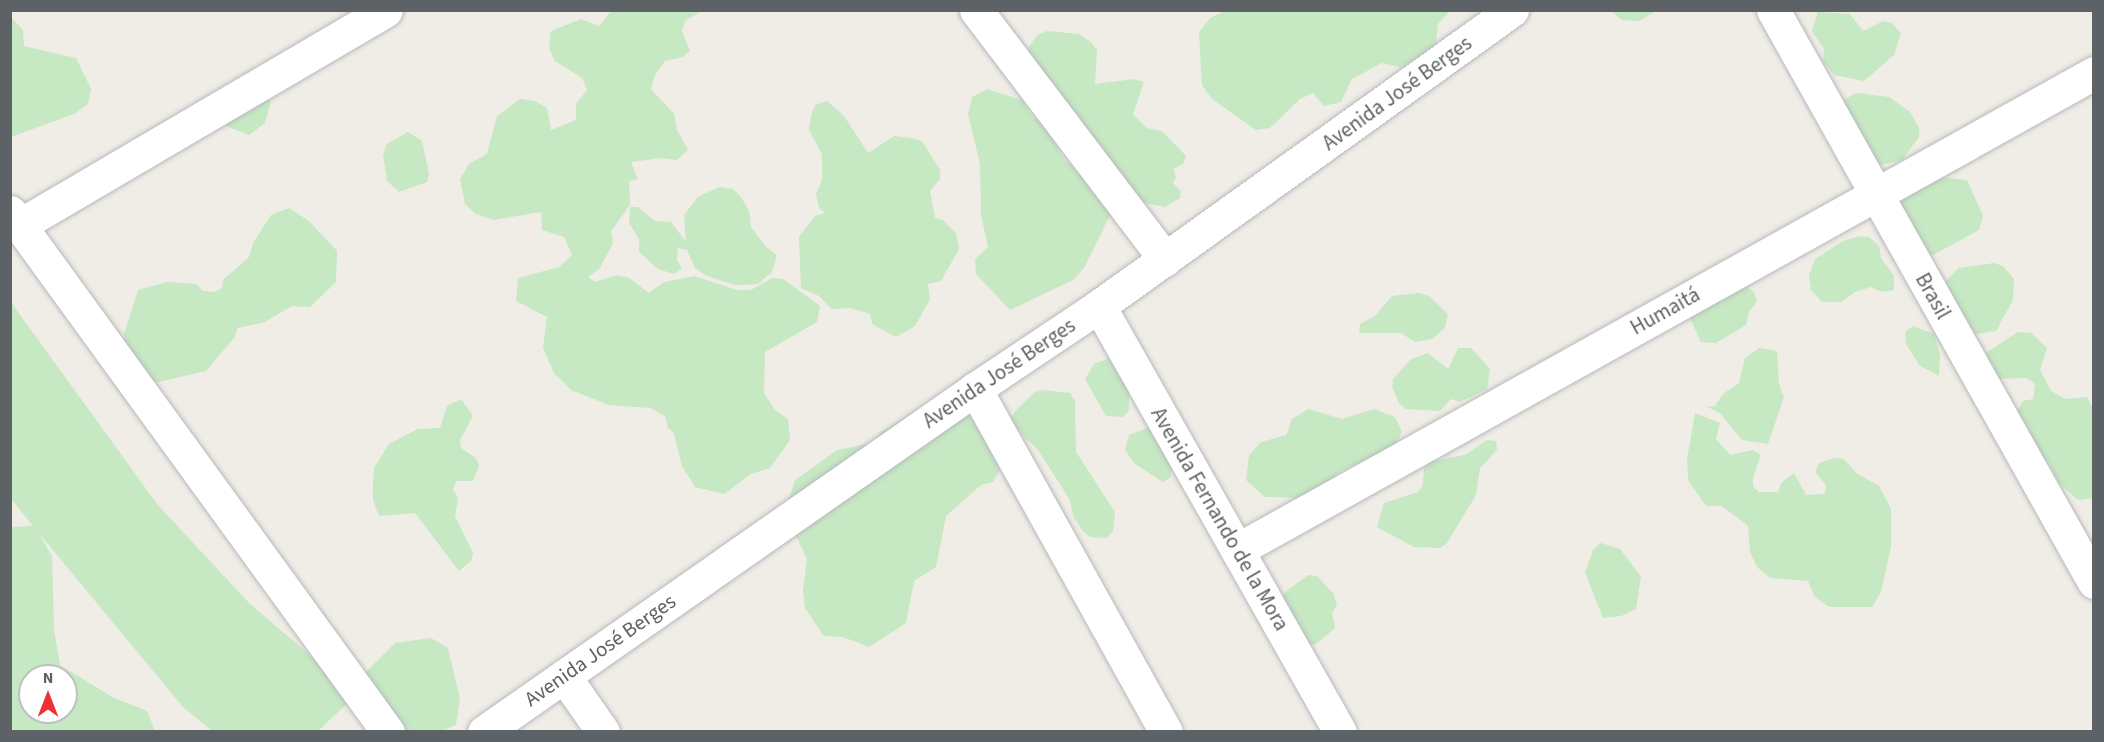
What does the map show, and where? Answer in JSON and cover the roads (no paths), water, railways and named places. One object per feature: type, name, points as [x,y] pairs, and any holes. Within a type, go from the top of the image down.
[{"type":"street","points":[[386,10],[15,219],[388,732]]},
{"type":"street","points":[[976,10],[1165,259]]},
{"type":"street","name":"Avenida José Berges","points":[[484,732],[975,389],[1099,306],[1512,10]]},
{"type":"street","name":"Brasil","points":[[1773,10],[2094,582]]},
{"type":"street","name":"Humaitá","points":[[1238,550],[2094,73]]},
{"type":"street","name":"Avenida Fernando de la Mora","points":[[1099,306],[1340,732]]},
{"type":"street","points":[[975,389],[1166,732]]},
{"type":"street","points":[[564,676],[603,732]]}]
